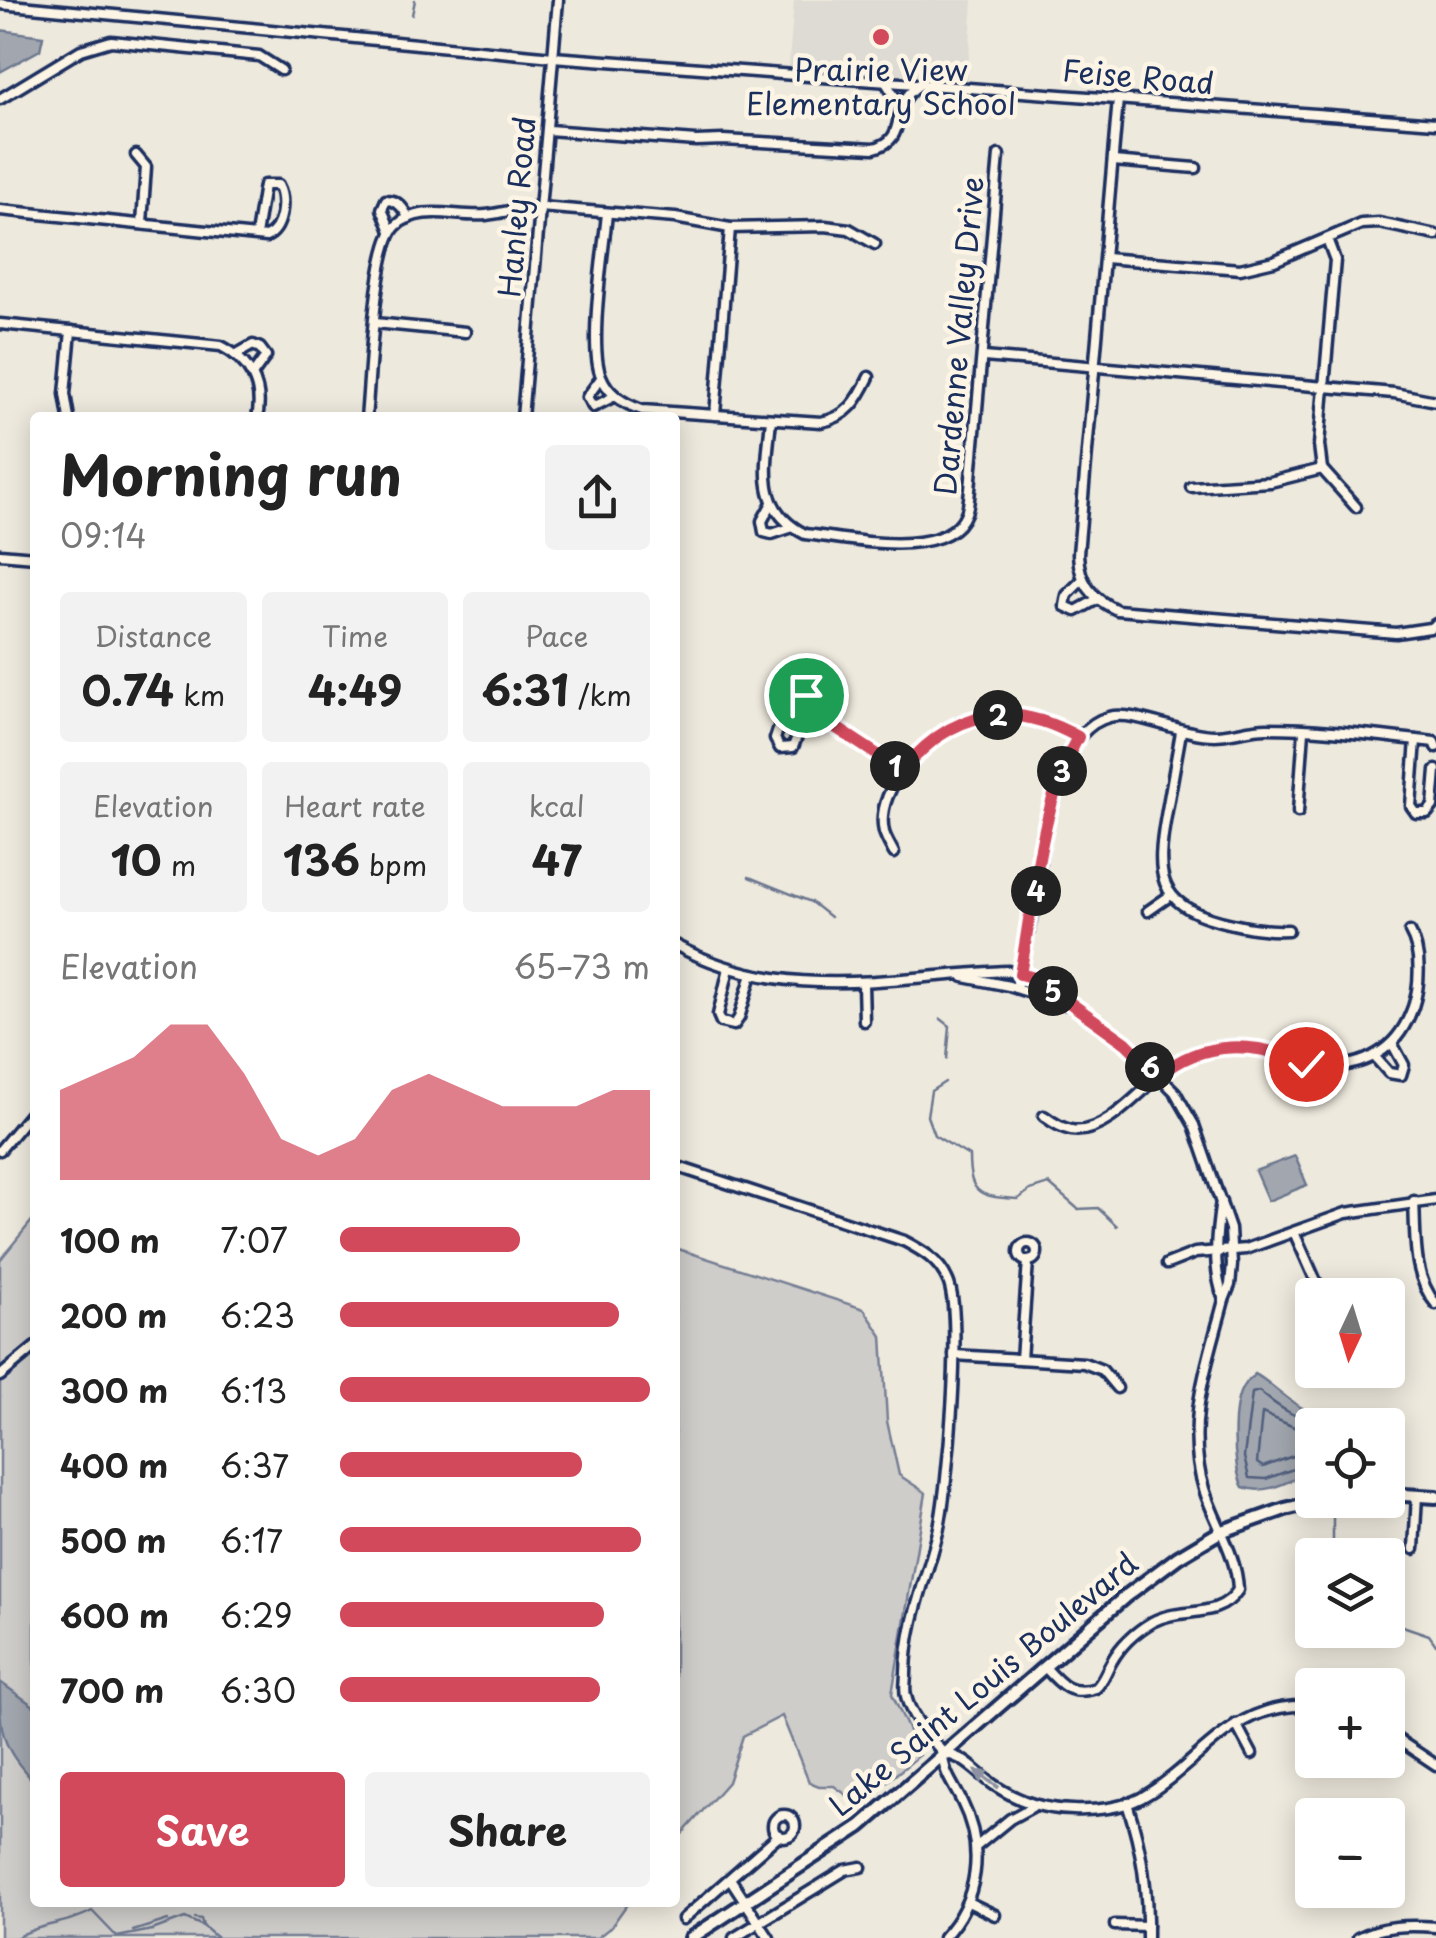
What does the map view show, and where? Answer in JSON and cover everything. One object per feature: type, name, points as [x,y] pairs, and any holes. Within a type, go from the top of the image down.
[{"type":"main road","points":[[1405,1495],[1436,1497]]},
{"type":"main road","name":"Lake Saint Louis Boulevard","points":[[691,1938],[861,1826],[1138,1586],[1220,1532],[1295,1507]]},
{"type":"street","name":"Hanley Road","points":[[523,412],[558,0]]},
{"type":"street","name":"Feise Road","points":[[0,4],[553,57],[1436,123]]},
{"type":"street","points":[[0,100],[81,50],[111,41],[259,56],[281,70]]},
{"type":"street","points":[[886,82],[900,105]]},
{"type":"street","points":[[548,130],[867,149],[883,146],[893,137],[900,105],[921,84]]},
{"type":"street","points":[[1118,99],[1078,554],[1083,580],[1096,600],[1117,610],[1405,634],[1434,628]]},
{"type":"street","points":[[136,155],[146,167],[142,223]]},
{"type":"street","name":"Dardenne Valley Drive","points":[[771,419],[766,484],[772,503],[762,520],[764,532],[772,534],[792,526],[805,534],[916,544],[948,534],[966,514],[984,356],[999,155]]},
{"type":"street","points":[[1112,161],[1196,168]]},
{"type":"street","points":[[0,210],[266,236],[277,230],[282,193],[278,185],[264,185],[256,235]]},
{"type":"street","points":[[392,232],[382,209],[386,200],[402,206],[409,218]]},
{"type":"street","points":[[367,412],[381,260],[392,232],[409,218],[433,213],[484,216],[519,207],[540,207],[675,218],[730,228],[824,226],[848,229],[875,244]]},
{"type":"street","points":[[607,212],[596,355],[602,378],[615,396],[642,410],[666,412]]},
{"type":"street","points":[[1104,258],[1240,268],[1274,260],[1361,224],[1379,223],[1436,235]]},
{"type":"street","points":[[714,416],[730,228]]},
{"type":"street","points":[[1327,239],[1335,260],[1319,445],[1322,468],[1356,507]]},
{"type":"street","points":[[375,323],[465,332]]},
{"type":"street","points":[[0,324],[207,344],[236,354],[252,374],[259,389],[257,412]]},
{"type":"street","points":[[68,412],[71,331]]},
{"type":"street","points":[[236,354],[253,345],[264,351],[266,356],[252,374]]},
{"type":"street","points":[[984,356],[1411,395],[1436,402]]},
{"type":"street","points":[[680,413],[807,422],[837,418],[857,401],[868,377]]},
{"type":"street","points":[[602,378],[587,397],[588,403],[600,406],[615,396]]},
{"type":"street","points":[[1191,487],[1270,482],[1322,468]]},
{"type":"street","points":[[772,503],[792,526]]},
{"type":"street","points":[[0,554],[30,557]]},
{"type":"street","points":[[1083,580],[1067,595],[1065,606],[1076,611],[1096,600]]},
{"type":"street","points":[[801,692],[806,695],[806,714],[793,747],[780,748],[775,740],[791,696],[801,692]]},
{"type":"street","points":[[806,714],[826,721],[902,771]]},
{"type":"street","points":[[894,853],[884,831],[889,800],[902,771],[926,744],[974,718],[1019,714],[1038,718],[1078,737]]},
{"type":"street","points":[[1016,988],[1045,828],[1057,786],[1078,737],[1105,717],[1130,716],[1181,732],[1216,735],[1266,728],[1434,742],[1436,747]]},
{"type":"street","points":[[1298,812],[1304,731]]},
{"type":"street","points":[[1181,732],[1161,857],[1160,874],[1171,895],[1192,914],[1265,931],[1288,930]]},
{"type":"street","points":[[1416,740],[1411,806],[1416,813],[1428,813],[1433,806],[1436,770]]},
{"type":"street","points":[[1148,910],[1171,895]]},
{"type":"street","points":[[1044,1116],[1069,1130],[1094,1128],[1159,1076],[1192,1055],[1220,1047],[1250,1047],[1306,1064],[1339,1068],[1374,1056],[1392,1043],[1415,1001],[1418,962],[1410,932]]},
{"type":"street","points":[[680,947],[729,968],[814,983],[863,984],[992,972],[1031,977],[1126,1043],[1175,1092],[1194,1126],[1230,1230],[1231,1251],[1230,1284],[1202,1376],[1196,1440],[1204,1489],[1238,1574],[1238,1590],[1230,1602],[1219,1608],[1180,1613],[1153,1622],[1128,1639],[1103,1680],[1086,1691],[1065,1689],[1044,1666]]},
{"type":"street","points":[[729,968],[718,1016],[727,1025],[739,1018],[752,974]]},
{"type":"street","points":[[959,976],[1070,1005]]},
{"type":"street","points":[[863,984],[864,1021]]},
{"type":"street","points":[[1374,1056],[1389,1073],[1401,1075],[1404,1064],[1392,1043]]},
{"type":"street","points":[[0,1150],[30,1114]]},
{"type":"street","points":[[680,1168],[904,1241],[927,1253],[948,1280],[954,1300],[954,1354],[940,1519],[914,1606],[906,1660],[906,1695],[920,1726],[944,1753],[961,1756],[994,1785],[1032,1807],[1076,1810],[1141,1798],[1236,1724],[1278,1708],[1295,1707]]},
{"type":"street","points":[[1167,1264],[1195,1253],[1261,1245],[1346,1213],[1436,1200]]},
{"type":"street","points":[[1221,1201],[1216,1250],[1218,1286],[1224,1300]]},
{"type":"street","points":[[1414,1202],[1418,1264],[1426,1292],[1436,1304]]},
{"type":"street","points":[[1294,1232],[1314,1278]]},
{"type":"street","points":[[1021,1359],[1028,1260]]},
{"type":"street","points":[[0,1376],[30,1350]]},
{"type":"street","points":[[954,1354],[1084,1364],[1102,1370],[1117,1388]]},
{"type":"street","points":[[1414,1549],[1417,1495]]},
{"type":"street","points":[[1236,1724],[1252,1754]]},
{"type":"street","points":[[1405,1744],[1436,1765]]},
{"type":"street","points":[[942,1938],[968,1902],[977,1846],[962,1801],[943,1772],[944,1753]]},
{"type":"street","points":[[1127,1803],[1141,1844],[1148,1884],[1146,1938]]},
{"type":"street","points":[[977,1846],[1032,1807]]},
{"type":"street","points":[[684,1920],[779,1836]]},
{"type":"street","points":[[734,1938],[844,1870],[862,1867]]},
{"type":"street","points":[[732,1880],[769,1938]]},
{"type":"street","points":[[968,1902],[995,1915]]},
{"type":"street","points":[[1115,1924],[1147,1926]]},
{"type":"street","points":[[1358,1938],[1374,1930],[1398,1926],[1436,1927]]},
{"type":"shaded area","name":"Prairie View Elementary School","points":[[794,0],[973,0],[967,87],[788,74]]},
{"type":"shaded area","points":[[30,1223],[30,1907],[625,1907],[611,1927],[597,1938],[0,1938],[0,1260]]},
{"type":"shaded area","points":[[680,1250],[864,1309],[882,1336],[887,1421],[899,1475],[926,1493],[892,1694],[920,1755],[859,1804],[834,1786],[809,1782],[782,1716],[743,1736],[728,1782],[680,1836]]},
{"type":"water","points":[[0,30],[43,36],[40,50],[0,72]]},
{"type":"water","points":[[1295,1156],[1307,1185],[1268,1201],[1255,1171]]},
{"type":"water","points":[[1255,1374],[1302,1408],[1295,1408],[1295,1478],[1278,1486],[1252,1489],[1243,1487],[1239,1478],[1235,1420],[1244,1385]]},
{"type":"water","points":[[0,1682],[30,1703],[30,1777],[9,1748],[1,1714]]},
{"type":"waterway","points":[[412,15],[415,0]]},
{"type":"waterway","points":[[749,877],[811,902],[830,917]]},
{"type":"waterway","points":[[941,1019],[950,1026],[947,1059]]},
{"type":"waterway","points":[[945,1082],[931,1091],[927,1116],[934,1135],[969,1156],[972,1179],[980,1192],[1018,1199],[1049,1184],[1078,1209],[1098,1208],[1117,1226]]},
{"type":"waterway","points":[[1333,1518],[1333,1538]]},
{"type":"waterway","points":[[1405,1627],[1429,1635],[1436,1645]]},
{"type":"waterway","points":[[16,1938],[92,1911],[117,1937],[185,1918],[203,1926]]},
{"type":"waterway","points":[[195,1918],[201,1919],[217,1938]]},
{"type":"waterway","points":[[133,1931],[168,1920]]},
{"type":"place","name":"Prairie View Elementary School","points":[[881,37]]},
{"type":"route","points":[[806,695],[806,714],[826,721],[902,771],[926,744],[974,718],[1019,714],[1038,718],[1078,737],[1057,786],[1045,828],[1020,974],[1052,990],[1126,1043],[1159,1076],[1173,1064],[1220,1047],[1250,1047],[1306,1064]]}]
